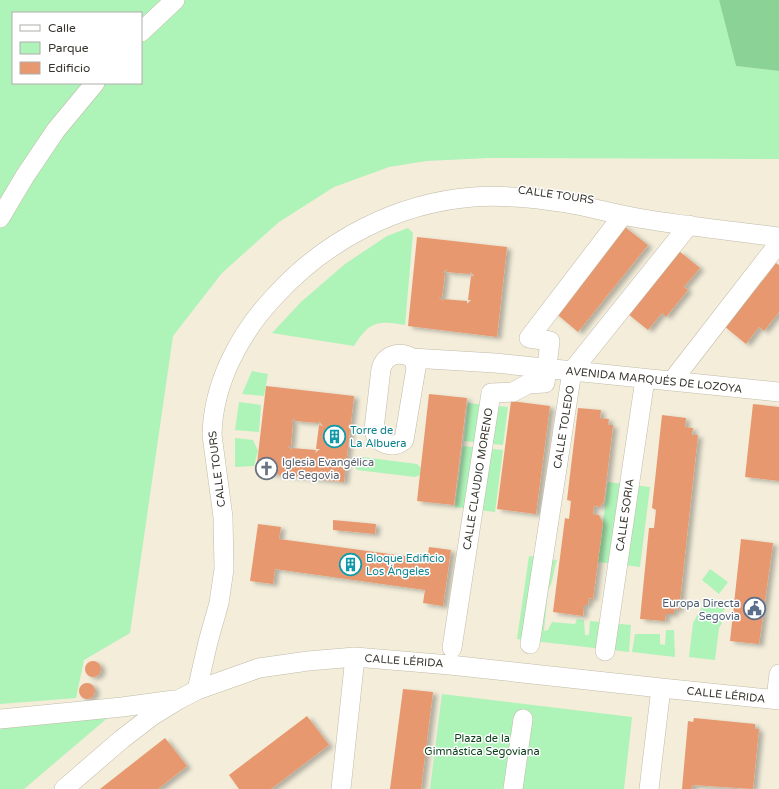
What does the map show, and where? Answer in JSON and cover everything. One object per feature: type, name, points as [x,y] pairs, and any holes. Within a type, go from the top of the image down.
[{"type":"street","points":[[142,31],[175,0]]},
{"type":"street","points":[[0,218],[25,176],[56,130],[94,84]]},
{"type":"street","name":"CALLE TOURS","points":[[197,690],[208,642],[219,604],[224,569],[223,517],[213,447],[212,423],[222,383],[235,350],[253,322],[286,283],[303,268],[365,227],[402,212],[444,201],[473,197],[488,192],[515,189],[563,195],[621,205],[631,210],[628,220]]},
{"type":"street","points":[[628,220],[689,225],[779,237]]},
{"type":"street","name":"CALLE CLAUDIO MORENO","points":[[452,648],[491,393],[513,392],[528,384],[546,383],[538,367],[550,341],[529,338],[628,220]]},
{"type":"street","name":"CALLE TOLEDO","points":[[530,644],[572,371],[689,225]]},
{"type":"street","points":[[672,381],[779,243]]},
{"type":"street","name":"AVENIDA MARQUÉS DE LOZOYA","points":[[414,363],[495,363],[779,392]]},
{"type":"street","name":"CALLE SORIA","points":[[605,651],[645,379]]},
{"type":"street","points":[[341,789],[355,657]]},
{"type":"street","name":"CALLE LÉRIDA","points":[[64,789],[122,739],[152,716],[197,690],[259,668],[308,661],[355,657],[485,668],[777,700]]},
{"type":"street","points":[[777,700],[779,674]]},
{"type":"street","points":[[649,789],[662,688]]},
{"type":"street","points":[[0,719],[178,700]]},
{"type":"street","points":[[514,789],[523,719]]},
{"type":"green space","points":[[0,0],[719,0],[736,66],[779,71],[779,159],[488,158],[426,161],[389,167],[334,187],[279,222],[222,273],[173,336],[130,633],[84,660],[76,698],[0,704]]},
{"type":"green space","points":[[719,0],[779,0],[779,71],[736,66]]},
{"type":"green space","points":[[408,228],[413,233],[405,325],[385,323],[373,325],[362,334],[354,346],[272,333],[301,302],[345,264],[387,236]]},
{"type":"green space","points":[[252,371],[268,374],[264,396],[242,394]]},
{"type":"green space","points":[[239,402],[261,405],[259,432],[235,430]]},
{"type":"green space","points":[[468,403],[508,407],[503,445],[464,441]]},
{"type":"green space","points":[[235,438],[253,440],[258,451],[254,466],[235,467]]},
{"type":"green space","points":[[463,446],[503,450],[495,512],[455,507]]},
{"type":"green space","points":[[362,457],[417,464],[421,468],[420,475],[415,477],[357,470],[353,461]]},
{"type":"green space","points":[[608,482],[650,487],[640,567],[598,562]]},
{"type":"green space","points":[[529,556],[557,560],[548,590],[544,631],[548,630],[552,622],[575,624],[577,619],[584,620],[585,635],[589,635],[590,621],[631,625],[629,652],[517,639]]},
{"type":"green space","points":[[710,569],[728,582],[719,594],[702,580]]},
{"type":"green space","points":[[712,597],[725,609],[718,618],[722,623],[719,628],[715,660],[689,657],[693,623],[705,602],[708,604]]},
{"type":"green space","points":[[666,630],[674,630],[675,657],[632,652],[635,634],[660,634],[660,644],[665,645]]},
{"type":"green space","name":"Plaza de la Gimnástica Segoviana","points":[[442,694],[632,717],[624,789],[430,789]]},
{"type":"green space","points":[[111,715],[24,789],[0,789],[0,728]]},
{"type":"building","points":[[621,224],[648,245],[578,332],[552,310]]},
{"type":"building","points":[[417,237],[507,247],[497,337],[408,326]],"holes":[[[447,269],[446,272],[470,274],[471,272],[474,276],[471,276],[468,300],[471,300],[467,304],[467,301],[443,299],[443,301],[439,297],[442,297],[445,273],[442,273]]]},
{"type":"building","points":[[679,251],[700,268],[684,287],[688,290],[666,317],[662,313],[648,330],[628,314]]},
{"type":"building","points":[[776,263],[779,265],[779,312],[764,331],[759,327],[746,344],[724,326],[758,277],[763,280]]},
{"type":"building","name":"Torre de La Albuera","points":[[266,386],[354,396],[344,482],[256,472]],"holes":[[[295,418],[295,421],[319,423],[319,421],[323,426],[319,425],[316,449],[320,449],[315,453],[316,450],[292,448],[292,450],[288,446],[291,446],[293,422],[291,422]]]},
{"type":"building","points":[[429,394],[467,398],[454,505],[417,501]]},
{"type":"building","points":[[511,401],[550,406],[536,514],[497,509]]},
{"type":"building","points":[[753,404],[779,407],[779,481],[745,477]]},
{"type":"building","points":[[578,408],[601,410],[600,418],[609,419],[608,425],[613,425],[604,501],[600,507],[594,506],[593,514],[599,515],[603,523],[593,599],[589,598],[588,605],[584,605],[583,616],[553,612],[565,518],[569,519],[571,501],[567,500]]},
{"type":"building","points":[[662,415],[686,418],[685,427],[693,428],[692,435],[698,435],[679,610],[674,609],[674,614],[666,614],[665,621],[640,619],[649,528],[654,528],[656,510],[652,508]]},
{"type":"building","points":[[333,520],[376,524],[375,534],[333,530]]},
{"type":"building","name":"Bloque Edificio Los Ángeles","points":[[258,524],[281,527],[279,539],[427,559],[429,547],[451,550],[443,606],[423,603],[425,590],[275,569],[273,584],[250,581]]},
{"type":"building","points":[[741,539],[773,543],[759,644],[730,641]]},
{"type":"building","points":[[90,661],[96,661],[101,666],[99,675],[96,677],[90,677],[85,672],[85,666]]},
{"type":"building","points":[[84,683],[90,683],[95,688],[93,697],[90,699],[84,699],[79,694],[79,688]]},
{"type":"building","points":[[403,689],[433,692],[421,789],[390,789]]},
{"type":"building","points":[[307,716],[329,745],[271,789],[239,789],[229,775]]},
{"type":"building","points":[[694,718],[755,724],[755,729],[759,729],[753,789],[693,785],[691,789],[682,789],[688,721],[693,722]]},
{"type":"building","points":[[165,738],[187,766],[158,789],[100,789]]},
{"type":"place","name":"Torre de La Albuera","points":[[334,436]]},
{"type":"place","name":"Iglesia Evangélica de Segovia","points":[[266,468]]},
{"type":"place","name":"Bloque Edificio Los Ángeles","points":[[351,564]]},
{"type":"place","name":"Europa Directa Segovia","points":[[755,609]]}]
